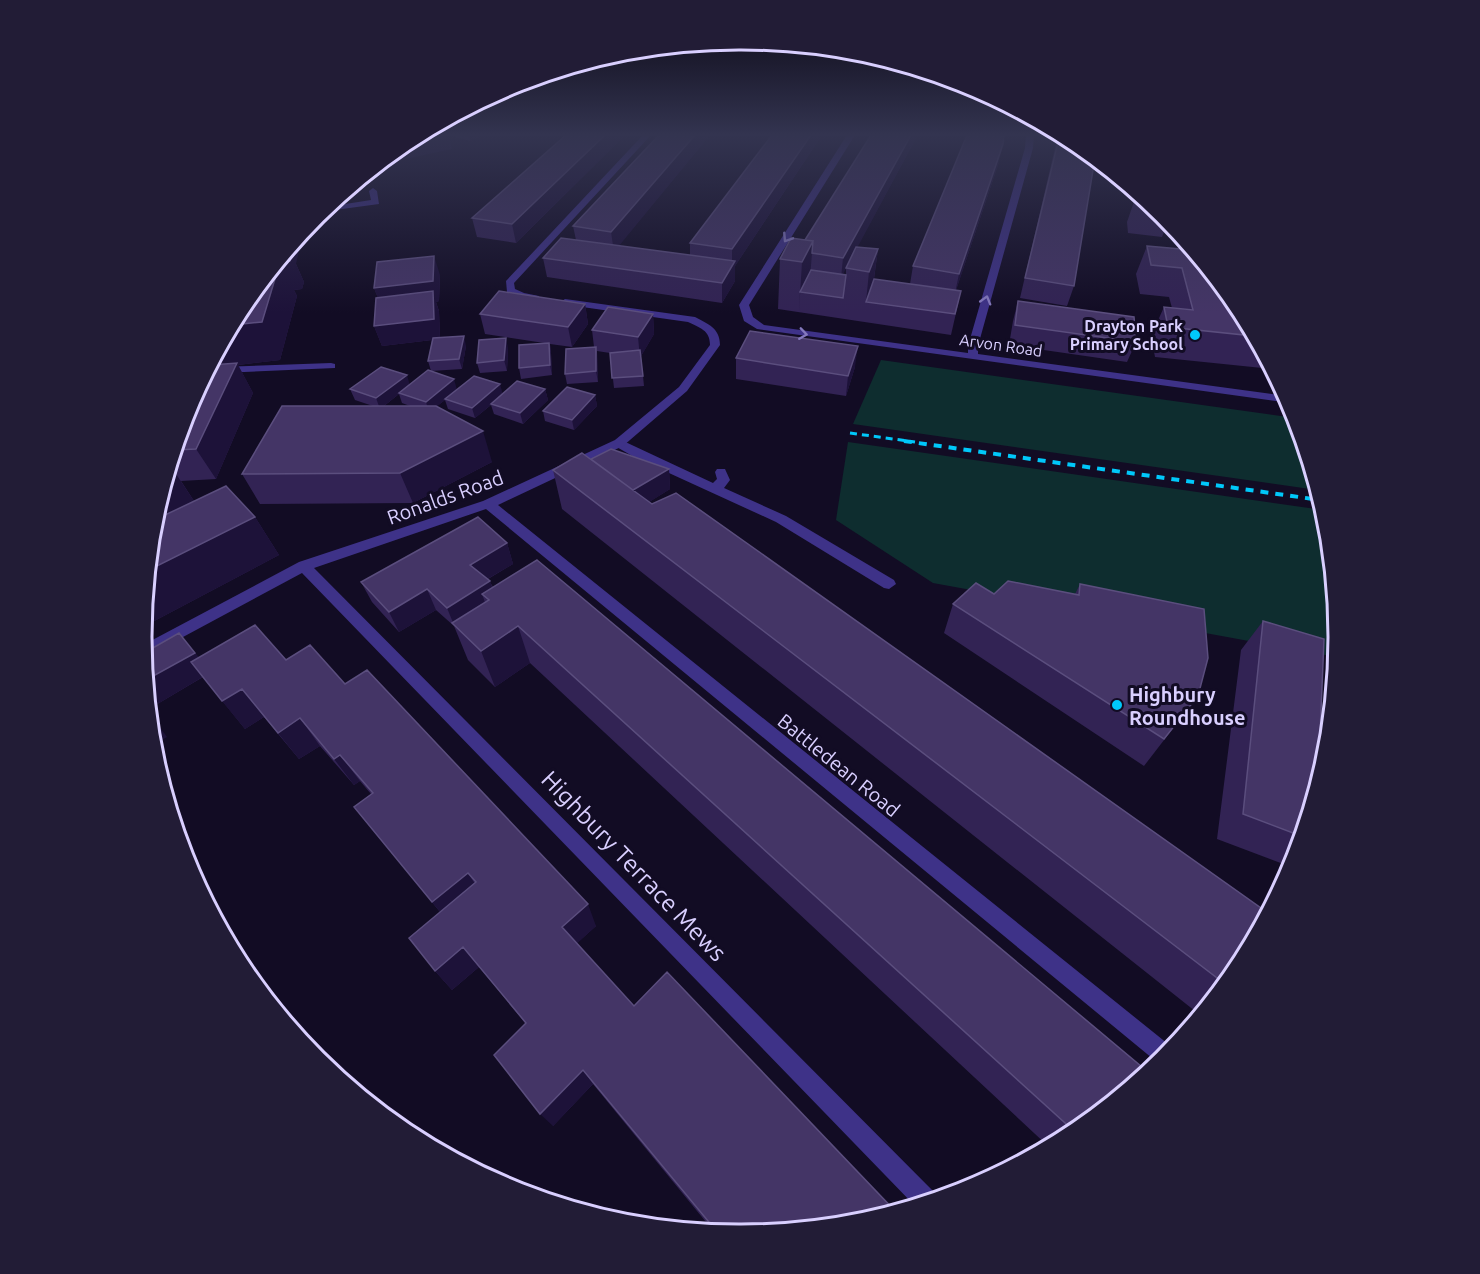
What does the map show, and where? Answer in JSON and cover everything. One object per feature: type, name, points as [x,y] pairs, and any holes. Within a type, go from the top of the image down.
[{"type":"street","points":[[340,207],[376,202],[374,194]]},
{"type":"street","name":"Ronalds Road","points":[[153,647],[304,566],[488,504],[560,472],[619,443],[683,389],[715,345],[715,337],[710,329],[691,319],[521,296],[510,290],[509,283],[592,194]]},
{"type":"street","name":"Arvon Road","points":[[814,194],[744,305],[748,319],[761,327],[1277,398]]},
{"type":"street","points":[[973,357],[974,346],[1016,194]]},
{"type":"street","points":[[217,370],[331,366]]},
{"type":"street","points":[[619,443],[638,454],[781,519],[889,584]]},
{"type":"street","points":[[715,489],[724,480],[721,472]]},
{"type":"street","name":"Battledean Road","points":[[488,504],[1158,1049]]},
{"type":"street","name":"Highbury Terrace Mews","points":[[304,566],[921,1195]]},
{"type":"green space","points":[[881,360],[1285,417],[1308,489],[853,424]]},
{"type":"green space","points":[[848,442],[1313,509],[1326,599],[1327,655],[933,583],[836,520]]},
{"type":"building","points":[[499,194],[543,194],[512,224],[472,218]]},
{"type":"building","points":[[603,194],[644,194],[611,232],[573,226]]},
{"type":"building","points":[[727,194],[770,194],[732,249],[690,243]]},
{"type":"building","points":[[834,194],[878,194],[843,258],[812,253],[813,241],[805,240]]},
{"type":"building","points":[[942,194],[986,194],[959,274],[913,266]]},
{"type":"building","points":[[1045,194],[1089,194],[1074,286],[1025,278]]},
{"type":"building","points":[[561,238],[735,261],[722,283],[543,258]]},
{"type":"building","points":[[791,238],[813,241],[802,262],[780,259]]},
{"type":"building","points":[[1147,246],[1181,249],[1206,279],[1244,335],[1168,327],[1164,307],[1193,310],[1182,268],[1151,265]]},
{"type":"building","points":[[856,247],[878,249],[869,272],[846,268]]},
{"type":"building","points":[[434,256],[433,281],[374,288],[377,262]]},
{"type":"building","points":[[811,270],[846,275],[843,298],[800,292]]},
{"type":"building","points":[[276,277],[262,322],[244,324]]},
{"type":"building","points":[[874,279],[961,291],[955,314],[866,302]]},
{"type":"building","points":[[433,291],[434,319],[374,326],[376,298]]},
{"type":"building","points":[[499,291],[585,304],[568,327],[480,314]]},
{"type":"building","points":[[1018,301],[1134,317],[1136,342],[1015,325]]},
{"type":"building","points":[[608,307],[653,314],[638,337],[592,330]]},
{"type":"building","points":[[750,331],[858,346],[848,376],[736,358]]},
{"type":"building","points":[[464,336],[459,359],[428,361],[433,338]]},
{"type":"building","points":[[506,338],[504,360],[477,363],[479,340]]},
{"type":"building","points":[[549,343],[550,365],[519,368],[519,345]]},
{"type":"building","points":[[596,347],[596,371],[565,374],[566,349]]},
{"type":"building","points":[[640,350],[643,376],[612,378],[610,353]]},
{"type":"building","points":[[237,363],[196,449],[184,450],[197,412],[220,364]]},
{"type":"building","points":[[381,367],[407,375],[376,398],[350,389]]},
{"type":"building","points":[[428,370],[454,379],[426,402],[399,393]]},
{"type":"building","points":[[474,376],[500,384],[472,408],[445,399]]},
{"type":"building","points":[[517,381],[545,389],[520,413],[491,404]]},
{"type":"building","points":[[567,387],[595,395],[572,420],[543,411]]},
{"type":"building","points":[[282,406],[436,406],[483,431],[400,473],[242,474]]},
{"type":"building","points":[[611,449],[669,469],[633,490],[591,459]]},
{"type":"building","points":[[582,453],[652,504],[676,493],[1261,908],[1218,978],[553,470]]},
{"type":"building","points":[[226,486],[255,517],[157,566],[166,515]]},
{"type":"building","points":[[478,517],[507,543],[470,565],[490,581],[447,608],[427,589],[389,612],[361,582]]},
{"type":"building","points":[[537,560],[1141,1066],[1098,1103],[1067,1124],[518,626],[481,651],[452,623],[489,600],[482,594]]},
{"type":"building","points":[[1008,581],[1079,595],[1080,584],[1204,609],[1208,658],[1198,696],[1164,739],[953,604],[976,583],[994,594]]},
{"type":"building","points":[[1263,621],[1324,639],[1320,724],[1307,789],[1293,833],[1243,814]]},
{"type":"building","points":[[255,625],[286,660],[310,645],[345,684],[367,670],[588,904],[562,927],[634,1006],[667,972],[889,1205],[817,1219],[778,1223],[710,1223],[583,1070],[540,1114],[494,1055],[526,1023],[463,947],[435,971],[409,938],[476,882],[468,873],[432,902],[354,807],[373,793],[340,755],[334,759],[300,718],[278,733],[242,689],[222,701],[191,662]]},
{"type":"building","points":[[179,633],[195,653],[154,676],[153,648]]},
{"type":"railway","points":[[850,433],[915,442]]},
{"type":"railway","points":[[904,441],[1310,499]]},
{"type":"place","name":"Drayton Park Primary School","points":[[1195,335]]},
{"type":"place","name":"Highbury Roundhouse","points":[[1117,705]]}]
